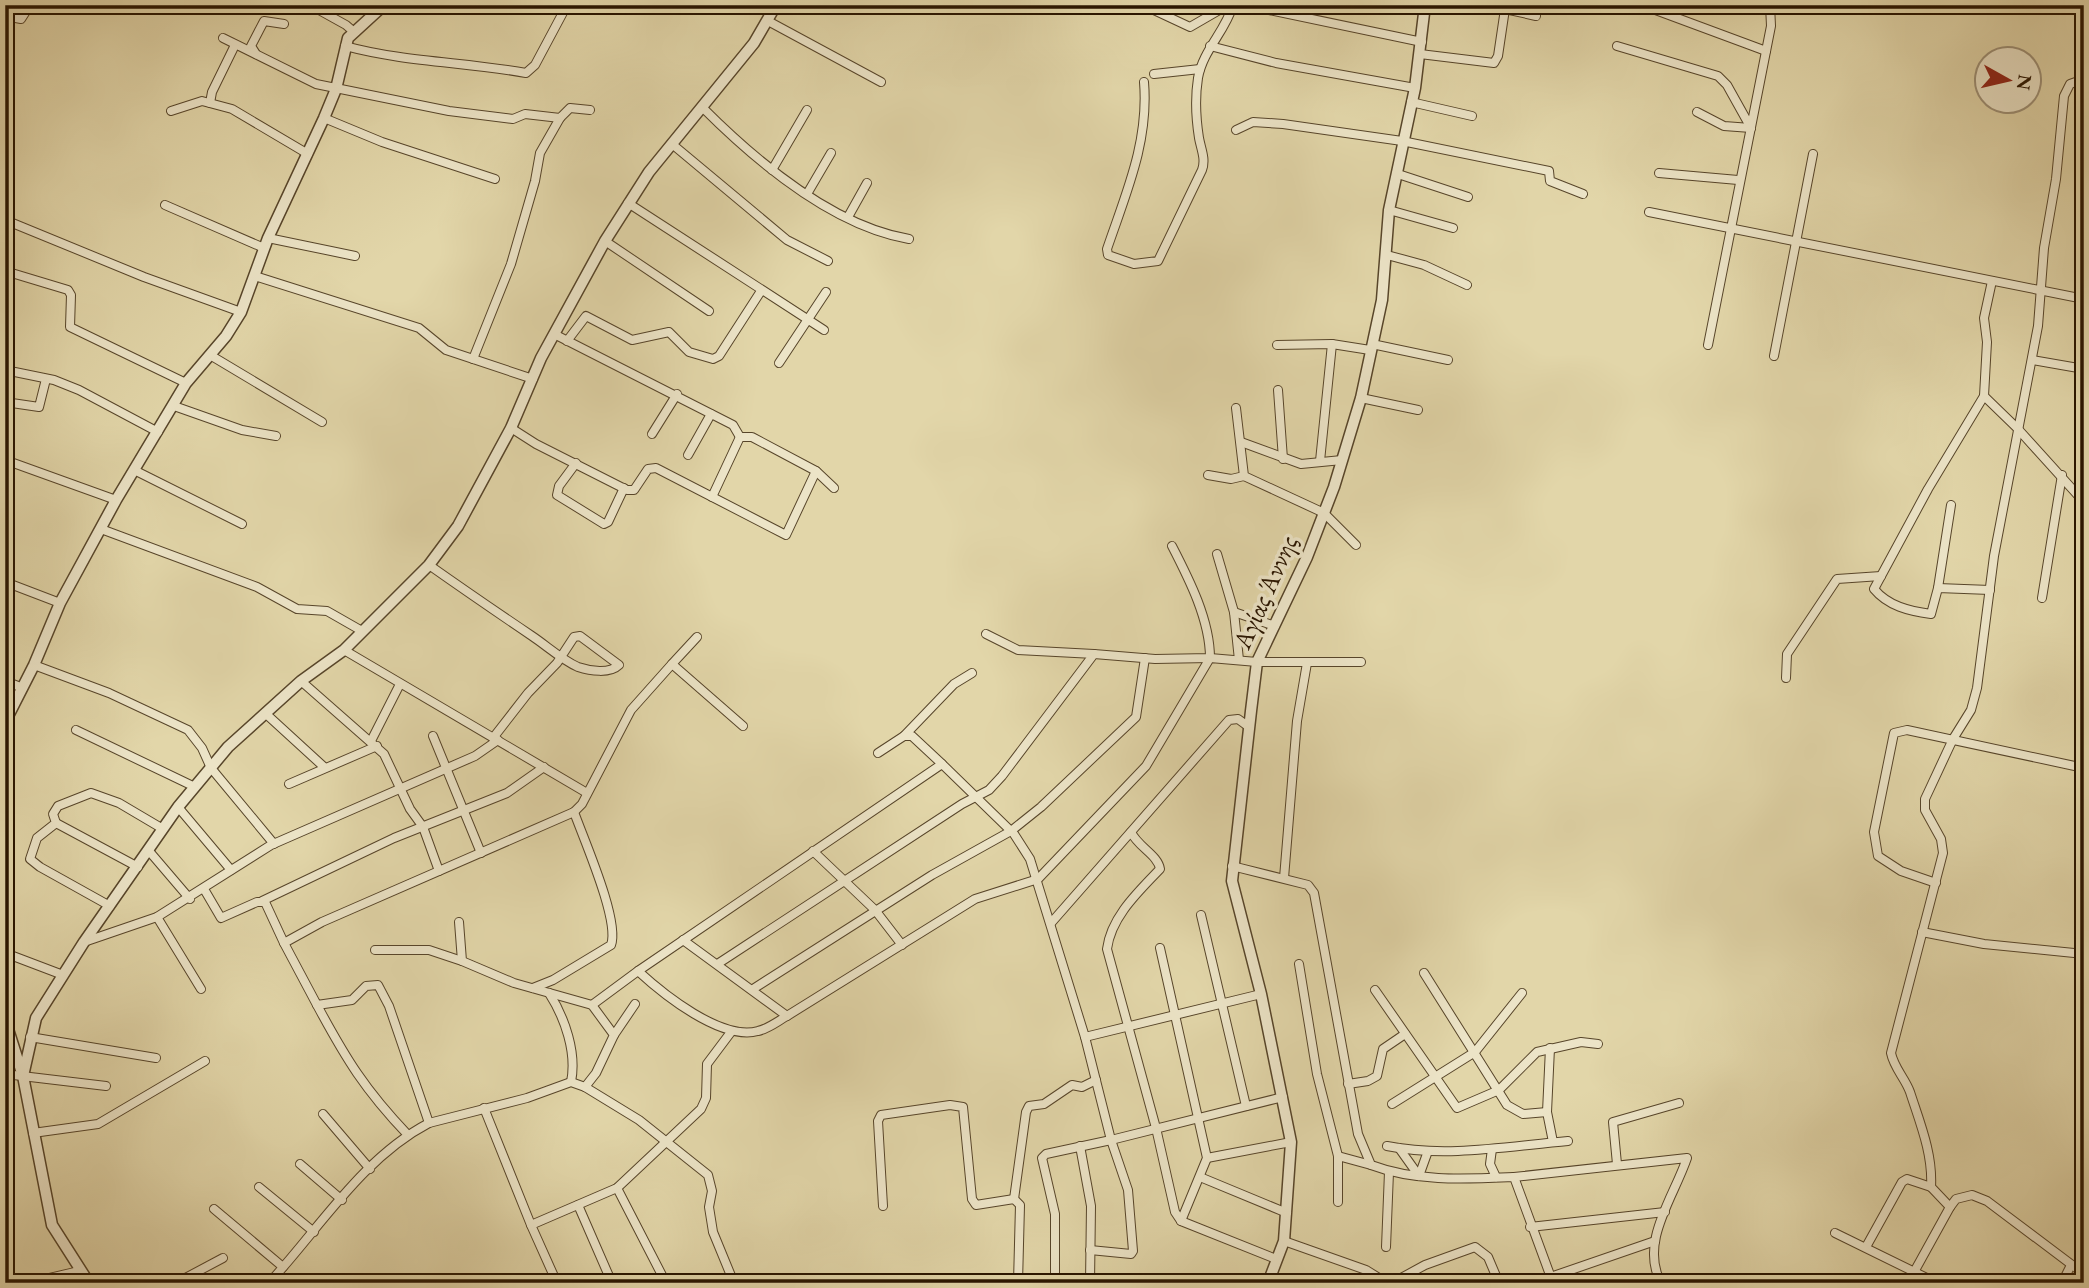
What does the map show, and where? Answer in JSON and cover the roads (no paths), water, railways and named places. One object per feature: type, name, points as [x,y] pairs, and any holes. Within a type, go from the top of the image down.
[{"type":"street","points":[[5,16],[21,19],[30,5]]},
{"type":"street","points":[[310,5],[346,24],[354,32]]},
{"type":"street","points":[[5,722],[34,665],[60,603],[116,500],[186,383],[233,328],[266,243],[336,89],[345,46],[354,32],[384,5]]},
{"type":"street","points":[[345,46],[394,56],[465,63],[526,73],[534,65],[567,5]]},
{"type":"street","points":[[23,1076],[36,1018],[84,942],[178,807],[211,768],[265,713],[301,681],[344,650],[429,565],[458,526],[511,428],[554,334],[605,240],[672,144],[768,21],[776,5]]},
{"type":"street","points":[[1143,5],[1190,27],[1231,5]]},
{"type":"street","points":[[1144,82],[1146,120],[1143,139],[1107,249],[1108,255],[1134,264],[1158,261],[1204,165],[1197,113],[1200,69],[1210,46],[1229,20],[1231,5]]},
{"type":"street","points":[[1245,5],[1494,63],[1498,56],[1506,7],[1536,16]]},
{"type":"street","name":"Αγίας Άννης","points":[[1268,1283],[1284,1241],[1291,1142],[1261,994],[1234,893],[1232,866],[1249,727],[1257,662],[1276,625],[1324,513],[1361,398],[1387,255],[1390,210],[1402,141],[1415,88],[1425,5]]},
{"type":"street","points":[[1642,5],[1766,51]]},
{"type":"street","points":[[1708,345],[1732,230],[1738,180],[1766,51],[1770,5]]},
{"type":"street","points":[[257,56],[251,46],[264,21],[284,24]]},
{"type":"street","points":[[768,21],[881,82]]},
{"type":"street","points":[[223,38],[316,84],[336,89],[449,111],[513,118],[525,114],[560,118]]},
{"type":"street","points":[[210,103],[212,92],[235,45]]},
{"type":"street","points":[[1210,46],[1276,63],[1415,88]]},
{"type":"street","points":[[1617,46],[1718,76],[1724,80],[1751,128]]},
{"type":"street","points":[[1154,74],[1200,69]]},
{"type":"street","points":[[1931,1187],[1931,1155],[1909,1090],[1893,1065],[1891,1053],[1943,853],[1941,839],[1925,810],[1925,799],[1970,710],[1977,688],[1990,590],[2032,360],[2064,96],[2070,84],[2084,79]]},
{"type":"street","points":[[171,111],[202,101],[210,103],[247,116],[308,154]]},
{"type":"street","points":[[1411,102],[1472,116]]},
{"type":"street","points":[[703,107],[772,170],[807,194],[886,235],[909,239]]},
{"type":"street","points":[[473,359],[511,264],[535,181],[540,153],[560,118],[570,108],[590,110]]},
{"type":"street","points":[[772,170],[807,110]]},
{"type":"street","points":[[1696,112],[1724,126],[1751,128]]},
{"type":"street","points":[[324,118],[382,142],[495,179]]},
{"type":"street","points":[[1236,130],[1261,122],[1402,141],[1549,172],[1550,181],[1583,194]]},
{"type":"street","points":[[672,144],[787,240],[828,261]]},
{"type":"street","points":[[807,194],[831,153]]},
{"type":"street","points":[[1774,356],[1813,154]]},
{"type":"street","points":[[1659,173],[1738,180]]},
{"type":"street","points":[[1398,174],[1468,197]]},
{"type":"street","points":[[848,217],[867,183]]},
{"type":"street","points":[[628,204],[824,330]]},
{"type":"street","points":[[165,205],[266,243],[355,256]]},
{"type":"street","points":[[1390,210],[1453,228]]},
{"type":"street","points":[[1649,212],[2084,299]]},
{"type":"street","points":[[5,220],[154,281],[241,312]]},
{"type":"street","points":[[605,240],[709,310]]},
{"type":"street","points":[[1387,255],[1424,265],[1467,285]]},
{"type":"street","points":[[5,271],[68,290],[71,295],[70,327],[186,383]]},
{"type":"street","points":[[255,276],[419,328],[446,350],[533,379]]},
{"type":"street","points":[[1951,505],[1938,588],[1931,614],[1882,598],[1874,589],[1928,489],[1984,397],[1984,318],[1992,281]]},
{"type":"street","points":[[568,341],[586,316],[627,339],[668,332],[689,352],[713,359],[719,356],[761,291]]},
{"type":"street","points":[[779,363],[826,292]]},
{"type":"street","points":[[554,334],[677,394],[733,425],[740,437]]},
{"type":"street","points":[[1320,461],[1332,344]]},
{"type":"street","points":[[1277,345],[1332,344],[1371,347],[1448,360]]},
{"type":"street","points":[[210,355],[322,422]]},
{"type":"street","points":[[2032,360],[2084,369]]},
{"type":"street","points":[[5,370],[79,390],[158,432]]},
{"type":"street","points":[[5,402],[38,407],[46,379]]},
{"type":"street","points":[[1278,390],[1283,459]]},
{"type":"street","points":[[652,434],[677,394]]},
{"type":"street","points":[[1984,397],[2062,475],[2084,502]]},
{"type":"street","points":[[1361,398],[1418,410]]},
{"type":"street","points":[[174,406],[242,430],[276,436]]},
{"type":"street","points":[[1236,408],[1244,476]]},
{"type":"street","points":[[688,455],[711,414]]},
{"type":"street","points":[[511,428],[536,444],[624,488],[634,489],[648,469],[656,468],[786,535],[816,471]]},
{"type":"street","points":[[740,437],[752,437],[816,471],[834,488]]},
{"type":"street","points":[[712,497],[740,437]]},
{"type":"street","points":[[1241,442],[1301,464],[1342,460]]},
{"type":"street","points":[[5,460],[116,500]]},
{"type":"street","points":[[576,463],[559,486],[557,495],[596,520],[604,524],[608,522],[624,488]]},
{"type":"street","points":[[134,470],[242,524]]},
{"type":"street","points":[[1208,475],[1231,479],[1244,476],[1324,513],[1356,545]]},
{"type":"street","points":[[2042,598],[2062,475]]},
{"type":"street","points":[[101,528],[257,587],[297,609],[327,611],[362,631]]},
{"type":"street","points":[[638,971],[673,1000],[731,1032],[757,1032],[975,899],[1038,879],[1146,766],[1210,658],[1210,643],[1204,620],[1172,546]]},
{"type":"street","points":[[1217,554],[1234,612],[1239,660]]},
{"type":"street","points":[[84,942],[157,917],[190,899],[274,844],[475,756],[496,739],[528,692],[557,663],[560,655],[574,638],[580,636],[620,665],[613,670],[580,668],[560,655],[429,565]]},
{"type":"street","points":[[1786,678],[1787,653],[1838,579],[1881,576]]},
{"type":"street","points":[[5,582],[60,603]]},
{"type":"street","points":[[1938,588],[1990,590]]},
{"type":"street","points":[[1234,612],[1276,625]]},
{"type":"street","points":[[986,634],[1018,650],[1257,662],[1362,662]]},
{"type":"street","points":[[285,943],[322,922],[574,812],[587,793],[631,709],[697,637]]},
{"type":"street","points":[[344,650],[587,793]]},
{"type":"street","points":[[719,963],[962,804],[977,798],[1002,776],[1094,654]]},
{"type":"street","points":[[753,989],[875,910],[1011,831],[1041,807],[1136,717],[1145,658]]},
{"type":"street","points":[[1284,878],[1297,722],[1307,663]]},
{"type":"street","points":[[672,664],[743,726]]},
{"type":"street","points":[[34,665],[109,693],[180,725],[196,740],[211,768],[274,844]]},
{"type":"street","points":[[878,753],[904,736],[954,684],[972,673]]},
{"type":"street","points":[[5,681],[23,688]]},
{"type":"street","points":[[301,681],[374,743],[423,827],[439,871]]},
{"type":"street","points":[[289,784],[374,743],[400,684]]},
{"type":"street","points":[[265,713],[324,767]]},
{"type":"street","points":[[1051,923],[1229,720],[1238,719],[1249,727]]},
{"type":"street","points":[[76,730],[195,787]]},
{"type":"street","points":[[1936,883],[1901,871],[1878,856],[1874,832],[1894,733],[1907,730],[2084,768]]},
{"type":"street","points":[[433,736],[481,853]]},
{"type":"street","points":[[904,736],[917,738],[1011,831],[1023,847],[1038,879],[1085,1037],[1111,1140],[1128,1190],[1133,1251],[1131,1254],[1090,1251]]},
{"type":"street","points":[[592,1005],[942,764]]},
{"type":"street","points":[[204,890],[221,918],[517,788],[544,767]]},
{"type":"street","points":[[138,867],[56,823],[53,814],[58,806],[91,793],[119,803],[163,829]]},
{"type":"street","points":[[178,807],[231,870]]},
{"type":"street","points":[[533,988],[553,980],[611,945],[614,936],[609,909],[574,812]]},
{"type":"street","points":[[56,823],[37,838],[30,859],[110,906]]},
{"type":"street","points":[[1131,832],[1136,844],[1156,859],[1160,867],[1119,915],[1109,936],[1107,949],[1156,1128],[1175,1212],[1181,1221],[1276,1259]]},
{"type":"street","points":[[149,851],[190,899]]},
{"type":"street","points":[[813,851],[875,910],[902,945]]},
{"type":"street","points":[[1232,866],[1308,884],[1314,893],[1358,1134],[1371,1165]]},
{"type":"street","points":[[261,901],[265,902],[350,1067],[379,1105],[408,1135]]},
{"type":"street","points":[[1202,915],[1246,1106]]},
{"type":"street","points":[[157,917],[201,989]]},
{"type":"street","points":[[459,922],[462,961]]},
{"type":"street","points":[[1922,932],[1984,944],[2084,954]]},
{"type":"street","points":[[683,940],[719,963],[787,1016]]},
{"type":"street","points":[[1160,948],[1177,1014],[1207,1158],[1181,1221]]},
{"type":"street","points":[[375,950],[429,950],[533,988],[592,1005],[614,1035]]},
{"type":"street","points":[[5,953],[63,975]]},
{"type":"street","points":[[1299,964],[1317,1074],[1338,1156],[1338,1202]]},
{"type":"street","points":[[1424,973],[1513,1111],[1523,1114],[1547,1112]]},
{"type":"street","points":[[317,1005],[352,1000],[366,986],[379,985],[389,1006],[429,1123]]},
{"type":"street","points":[[1375,990],[1457,1108],[1499,1090],[1529,1058],[1550,1048],[1581,1042],[1598,1044]]},
{"type":"street","points":[[549,993],[567,1033],[573,1061],[571,1082]]},
{"type":"street","points":[[1392,1104],[1475,1052],[1522,993]]},
{"type":"street","points":[[1085,1037],[1261,994]]},
{"type":"street","points":[[585,1087],[596,1073],[614,1035],[635,1004]]},
{"type":"street","points":[[6,1025],[23,1076],[52,1225],[89,1283]]},
{"type":"street","points":[[531,1225],[617,1188],[704,1104],[707,1064],[731,1032]]},
{"type":"street","points":[[1348,1084],[1368,1081],[1377,1076],[1383,1049],[1405,1034]]},
{"type":"street","points":[[30,1037],[156,1058]]},
{"type":"street","points":[[1550,1048],[1547,1112],[1553,1142]]},
{"type":"street","points":[[33,1133],[98,1124],[205,1062]]},
{"type":"street","points":[[5,1074],[106,1086]]},
{"type":"street","points":[[1014,1199],[1029,1106],[1044,1104],[1072,1085],[1082,1087],[1096,1080]]},
{"type":"street","points":[[269,1283],[370,1169],[408,1135],[429,1123],[527,1098],[571,1082],[585,1087],[639,1119],[708,1175],[712,1191],[709,1207],[713,1232],[734,1283]]},
{"type":"street","points":[[1055,1283],[1055,1214],[1042,1158],[1080,1146],[1283,1097]]},
{"type":"street","points":[[1617,1164],[1613,1122],[1679,1103]]},
{"type":"street","points":[[883,1206],[877,1121],[881,1115],[950,1105],[963,1107],[973,1202],[976,1205],[1014,1199]]},
{"type":"street","points":[[484,1108],[557,1283]]},
{"type":"street","points":[[323,1114],[370,1169]]},
{"type":"street","points":[[1387,1146],[1428,1151],[1492,1149],[1568,1141]]},
{"type":"street","points":[[1207,1158],[1291,1142]]},
{"type":"street","points":[[1080,1146],[1091,1206],[1090,1283]]},
{"type":"street","points":[[1399,1148],[1419,1176]]},
{"type":"street","points":[[1492,1149],[1490,1164],[1496,1177]]},
{"type":"street","points":[[1419,1176],[1428,1151]]},
{"type":"street","points":[[1338,1156],[1389,1172],[1453,1179],[1514,1177],[1687,1158],[1655,1241],[1654,1269],[1661,1283]]},
{"type":"street","points":[[300,1164],[342,1200]]},
{"type":"street","points":[[1386,1247],[1389,1172]]},
{"type":"street","points":[[1200,1177],[1287,1213]]},
{"type":"street","points":[[1514,1177],[1530,1227],[1552,1279]]},
{"type":"street","points":[[1866,1247],[1902,1182],[1907,1179],[1931,1187],[1950,1206]]},
{"type":"street","points":[[259,1187],[314,1232]]},
{"type":"street","points":[[617,1188],[666,1283]]},
{"type":"street","points":[[1908,1283],[1950,1206],[1956,1199],[1972,1195],[1987,1201],[2084,1274]]},
{"type":"street","points":[[1014,1199],[1020,1205],[1018,1283]]},
{"type":"street","points":[[578,1205],[612,1283]]},
{"type":"street","points":[[214,1209],[283,1267]]},
{"type":"street","points":[[1530,1227],[1665,1212]]},
{"type":"street","points":[[1835,1233],[1937,1283]]},
{"type":"street","points":[[1284,1241],[1366,1270],[1390,1283],[1425,1265],[1475,1247],[1488,1257],[1499,1283]]},
{"type":"street","points":[[1533,1283],[1552,1279],[1655,1241]]},
{"type":"street","points":[[176,1283],[223,1258]]},
{"type":"street","points":[[2062,1283],[2071,1265]]},
{"type":"street","points":[[28,1283],[79,1271]]}]
